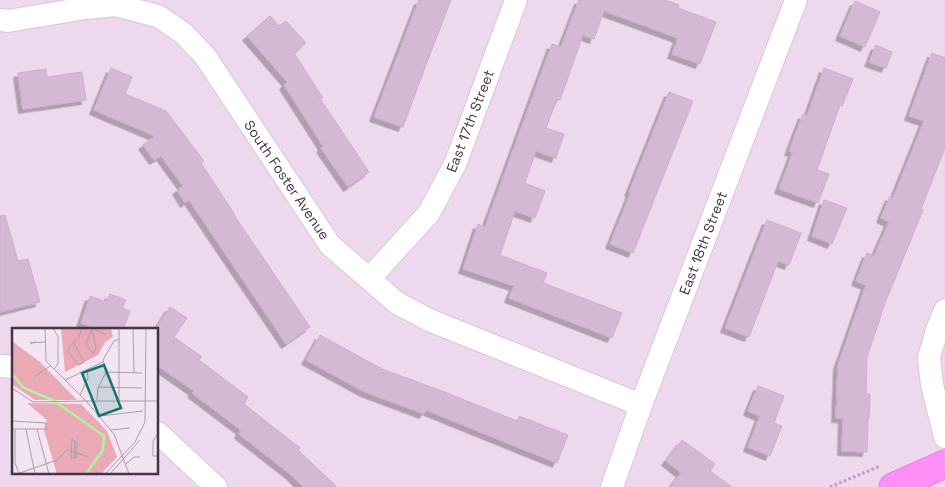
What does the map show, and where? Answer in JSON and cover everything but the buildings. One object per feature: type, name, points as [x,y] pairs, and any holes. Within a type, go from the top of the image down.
[{"type":"main road","points":[[893,487],[945,464]]},
{"type":"street","name":"East 17th Street","points":[[370,279],[430,213],[456,162],[516,0]]},
{"type":"street","name":"East 18th Street","points":[[612,487],[641,404],[796,0]]},
{"type":"street","name":"South Foster Avenue","points":[[0,20],[8,21],[115,5],[161,8],[204,56],[330,244],[397,304],[429,320],[641,404]]},
{"type":"street","points":[[945,310],[929,357],[932,385],[945,437]]},
{"type":"street","points":[[159,434],[216,487]]},
{"type":"shaded area","points":[[0,0],[945,0],[945,487],[0,487]]}]
